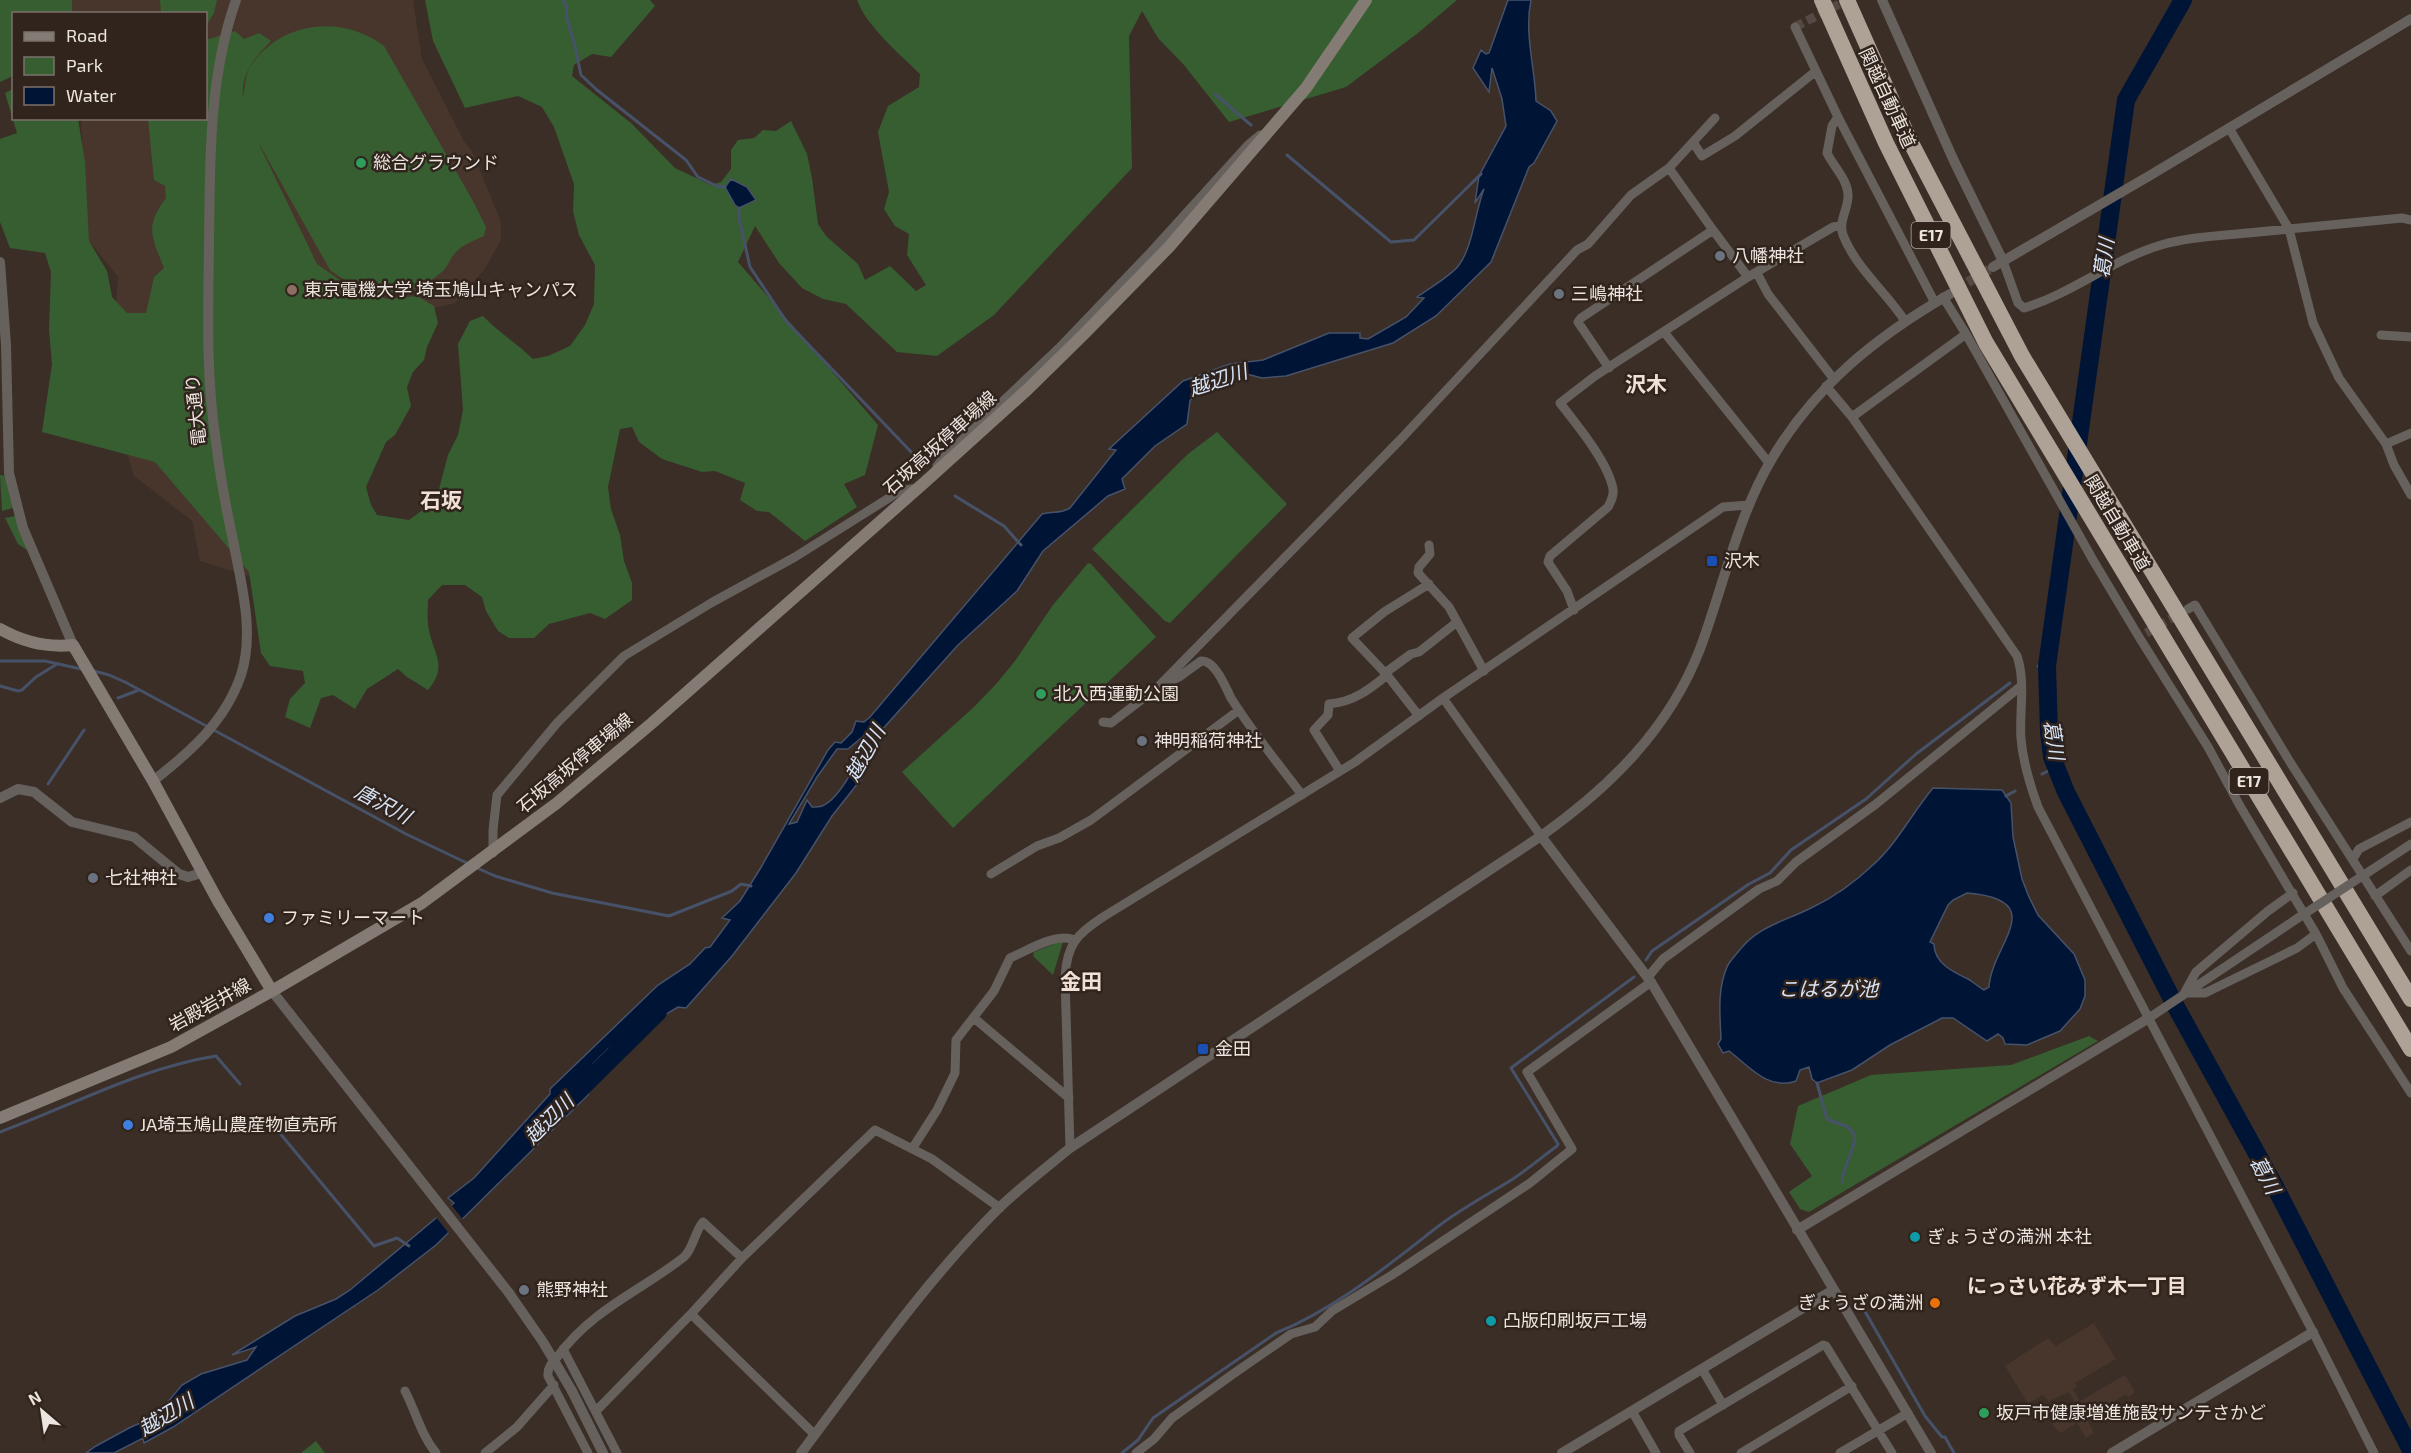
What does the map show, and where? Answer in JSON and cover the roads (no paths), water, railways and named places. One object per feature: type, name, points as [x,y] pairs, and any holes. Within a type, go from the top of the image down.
[{"type":"highway","name":"関越自動車道","points":[[1822,0],[1886,143],[1986,343],[2411,1048]]},
{"type":"highway","name":"関越自動車道","points":[[1847,0],[1908,139],[2022,356],[2411,999]]},
{"type":"main road","name":"石坂高坂停車場線","points":[[272,991],[398,918],[462,875],[557,803],[652,723],[921,485],[1028,388],[1169,247],[1306,88],[1366,0]]},
{"type":"main road","points":[[0,629],[14,638],[39,645],[76,650]]},
{"type":"main road","name":"岩殿岩井線","points":[[0,1118],[171,1047],[272,991],[202,873],[153,781],[76,650]]},
{"type":"street","name":"電大通り","points":[[153,781],[202,740],[219,720],[241,674],[246,650],[247,630],[242,586],[215,439],[207,342],[214,102],[220,52],[236,0]]},
{"type":"street","points":[[1882,0],[1954,161],[2003,261],[2018,303],[2024,308],[2043,302],[2155,247],[2183,240],[2403,218],[2411,220]]},
{"type":"street","points":[[1993,267],[2411,19]]},
{"type":"street","points":[[1796,27],[1838,117],[1966,334],[2053,491],[2143,635],[2236,800],[2293,893],[2343,988],[2411,1093]]},
{"type":"street","points":[[1693,142],[1702,156],[1735,136],[1816,71]]},
{"type":"street","points":[[1838,117],[1832,126],[1827,153],[1847,186],[1848,203],[1840,225],[1860,266],[1905,321]]},
{"type":"street","points":[[1104,722],[1111,723],[1157,688],[1400,440],[1576,250],[1588,244],[1631,195],[1669,168],[1715,118]]},
{"type":"street","points":[[2229,128],[2289,229],[2313,323],[2339,378],[2386,444],[2394,465],[2411,495]]},
{"type":"street","points":[[1669,168],[1713,230],[1768,294],[2017,656],[2021,672],[2021,740],[2031,787],[2038,807],[2153,1014],[2374,1453]]},
{"type":"street","points":[[1574,609],[1567,591],[1548,562],[1550,556],[1608,507],[1613,497],[1613,488],[1594,447],[1560,403],[1609,368],[1753,275],[1840,225]]},
{"type":"street","points":[[1609,368],[1578,322],[1581,318],[1713,230]]},
{"type":"street","points":[[0,262],[6,345],[9,473],[23,528],[76,650]]},
{"type":"street","points":[[801,1453],[925,1291],[1000,1208],[1070,1148],[1541,836],[1607,785],[1638,752],[1663,719],[1687,677],[1749,505],[1769,463],[1795,423],[1829,382],[1877,340],[1943,298]]},
{"type":"street","points":[[1664,332],[1769,463]]},
{"type":"street","points":[[1852,417],[1966,334]]},
{"type":"street","points":[[2381,335],[2411,337]]},
{"type":"street","points":[[2386,444],[2411,433]]},
{"type":"street","points":[[488,856],[497,795],[557,723],[624,656],[711,603],[795,556],[900,491],[921,485]]},
{"type":"street","points":[[1070,1148],[1065,977],[1068,955],[1074,940],[1084,929],[1340,771],[1723,507],[1749,505]]},
{"type":"street","points":[[1429,545],[1430,554],[1419,567],[1418,573],[1441,596],[1484,671]]},
{"type":"street","points":[[1419,716],[1386,674],[1353,638],[1384,612],[1430,584]]},
{"type":"street","points":[[2188,609],[2195,605],[2290,762],[2411,951]]},
{"type":"street","points":[[1340,771],[1314,730],[1328,716],[1329,704],[1340,703],[1359,696],[1411,654],[1419,652],[1457,622]]},
{"type":"street","points":[[1157,688],[1205,660],[1212,666],[1239,710],[1302,795]]},
{"type":"street","points":[[1136,1453],[1154,1439],[1172,1418],[1233,1374],[1291,1334],[1315,1327],[1332,1311],[1392,1275],[1530,1183],[1572,1149],[1527,1072],[1649,979],[1663,959],[1759,889],[1774,884],[1796,862],[1876,804],[2021,686]]},
{"type":"street","points":[[1443,698],[1541,836],[1649,979],[1931,1453]]},
{"type":"street","points":[[991,874],[1037,846],[1059,838],[1091,820],[1239,710]]},
{"type":"street","points":[[0,798],[18,789],[34,792],[72,822],[134,837],[179,874],[188,877],[202,873]]},
{"type":"street","points":[[2353,859],[2359,849],[2411,822]]},
{"type":"street","points":[[1797,1230],[2153,1014],[2411,844]]},
{"type":"street","points":[[2375,896],[2411,870]]},
{"type":"street","points":[[2184,994],[2196,972],[2268,911],[2293,893]]},
{"type":"street","points":[[2184,994],[2205,993],[2297,948],[2316,934]]},
{"type":"street","points":[[912,1149],[937,1110],[955,1073],[956,1040],[994,991],[1010,958],[1059,938],[1067,937],[1074,940]]},
{"type":"street","points":[[272,991],[509,1293],[543,1342],[572,1391],[603,1453]]},
{"type":"street","points":[[974,1018],[1069,1098]]},
{"type":"street","points":[[596,1412],[742,1258],[875,1130],[958,1176],[1000,1208]]},
{"type":"street","points":[[588,1453],[548,1376],[548,1368],[563,1349],[595,1316],[686,1255],[703,1222],[742,1258]]},
{"type":"street","points":[[1562,1453],[1833,1290]]},
{"type":"street","points":[[691,1314],[815,1435]]},
{"type":"street","points":[[2112,1453],[2313,1332]]},
{"type":"street","points":[[1690,1453],[1678,1435],[1679,1431],[1823,1345],[1826,1346],[1852,1386],[1892,1453]]},
{"type":"street","points":[[563,1349],[617,1453]]},
{"type":"street","points":[[1702,1369],[1723,1405]]},
{"type":"street","points":[[484,1453],[517,1427],[554,1385]]},
{"type":"street","points":[[1741,1453],[1852,1386]]},
{"type":"street","points":[[405,1391],[417,1414],[426,1442],[436,1453]]},
{"type":"street","points":[[1632,1411],[1656,1453]]},
{"type":"street","points":[[1840,1453],[1908,1413]]},
{"type":"water","points":[[1508,0],[1531,0],[1529,38],[1536,101],[1551,111],[1557,121],[1534,163],[1529,167],[1491,262],[1436,316],[1393,343],[1286,376],[1262,378],[1247,374],[1197,390],[1190,401],[1187,424],[1155,446],[1122,479],[1125,489],[1108,496],[1043,551],[1017,591],[958,645],[880,732],[862,778],[832,816],[796,873],[732,956],[686,1008],[678,1007],[608,1049],[593,1064],[588,1095],[436,1245],[378,1290],[173,1427],[144,1443],[143,1438],[114,1453],[86,1453],[129,1428],[156,1416],[182,1385],[201,1374],[247,1360],[256,1347],[232,1355],[295,1316],[336,1299],[350,1290],[454,1203],[448,1198],[474,1178],[550,1094],[550,1089],[658,985],[690,964],[705,948],[710,947],[730,920],[722,918],[740,901],[828,750],[835,742],[841,743],[852,732],[856,721],[864,722],[870,717],[1042,514],[1070,508],[1116,450],[1109,449],[1183,381],[1230,364],[1263,360],[1329,333],[1360,333],[1360,338],[1368,339],[1406,317],[1424,298],[1417,297],[1455,269],[1468,248],[1484,189],[1475,203],[1479,176],[1506,126],[1502,99],[1492,68],[1489,92],[1473,68],[1481,50],[1486,54],[1489,53]],"holes":[[[866,734],[865,742],[844,785],[829,802],[820,807],[812,807],[807,800],[797,822],[789,824],[837,749],[848,749]]]},
{"type":"water","points":[[731,179],[747,187],[756,200],[739,208],[735,205],[725,187]]},
{"type":"water","name":"こはるが池","points":[[1933,788],[2002,790],[2011,803],[2013,837],[2022,879],[2029,897],[2038,915],[2074,954],[2085,980],[2085,996],[2080,1009],[2060,1031],[2027,1045],[2005,1044],[2003,1038],[1998,1034],[1987,1041],[1953,1018],[1942,1018],[1890,1045],[1852,1070],[1817,1083],[1812,1079],[1809,1067],[1800,1070],[1796,1081],[1777,1083],[1759,1075],[1729,1051],[1723,1053],[1718,1044],[1721,1039],[1720,994],[1728,965],[1746,943],[1763,930],[1819,904],[1860,877],[1890,846]],"holes":[[[1967,893],[1992,897],[2007,905],[2012,915],[2011,927],[1992,971],[1989,987],[1984,990],[1945,966],[1937,957],[1934,944],[1930,942],[1948,905],[1953,900]]]},
{"type":"waterway","points":[[563,0],[567,8],[566,16],[581,75],[686,160],[698,177],[717,186],[725,187]]},
{"type":"waterway","name":"葛川","points":[[2183,0],[2126,100],[2047,666],[2052,757],[2066,792],[2175,1005],[2272,1181],[2411,1450]]},
{"type":"waterway","points":[[1215,94],[1251,125]]},
{"type":"waterway","points":[[1287,155],[1391,242],[1414,240],[1481,174]]},
{"type":"waterway","points":[[739,208],[739,218],[750,267],[786,321],[915,456]]},
{"type":"waterway","points":[[955,496],[1004,526],[1021,545]]},
{"type":"waterway","name":"唐沢川","points":[[0,661],[45,661],[81,669]]},
{"type":"waterway","points":[[0,686],[22,690],[36,677],[57,664]]},
{"type":"waterway","points":[[2038,666],[2047,666]]},
{"type":"waterway","name":"唐沢川","points":[[94,671],[125,682],[406,834],[469,864]]},
{"type":"waterway","points":[[1646,960],[1652,951],[1749,884],[1770,873],[1791,850],[1866,799],[1916,754],[2010,683]]},
{"type":"waterway","points":[[118,698],[139,690]]},
{"type":"waterway","points":[[48,784],[84,730]]},
{"type":"waterway","points":[[2042,774],[2056,767]]},
{"type":"waterway","points":[[2006,796],[2015,791]]},
{"type":"waterway","name":"唐沢川","points":[[475,867],[495,876],[552,893],[669,916],[732,891],[741,884],[751,886]]},
{"type":"waterway","points":[[1122,1453],[1138,1440],[1153,1418],[1276,1333],[1339,1300],[1445,1221],[1513,1179],[1557,1146],[1558,1144],[1511,1068],[1634,977]]},
{"type":"waterway","name":"越辺川","points":[[575,1094],[658,1012]]},
{"type":"waterway","points":[[0,1132],[133,1078],[216,1056],[240,1084]]},
{"type":"waterway","points":[[1817,1083],[1827,1119],[1848,1127],[1855,1135],[1842,1182]]},
{"type":"waterway","points":[[268,1119],[374,1246],[397,1238],[409,1246]]},
{"type":"waterway","points":[[1863,1308],[1925,1416],[1942,1437],[1945,1437],[1954,1453]]},
{"type":"tunnel","points":[[1795,27],[1847,0]]},
{"type":"tunnel","points":[[1955,290],[1993,267]]},
{"type":"tunnel","points":[[2146,633],[2181,613]]},
{"type":"place","name":"総合グラウンド","points":[[361,163]]},
{"type":"place","name":"八幡神社","points":[[1720,256]]},
{"type":"place","name":"東京電機大学 埼玉鳩山キャンパス","points":[[292,290]]},
{"type":"place","name":"三嶋神社","points":[[1559,294]]},
{"type":"place","name":"沢木","points":[[1712,561]]},
{"type":"place","name":"北入西運動公園","points":[[1041,694]]},
{"type":"place","name":"神明稲荷神社","points":[[1142,741]]},
{"type":"place","name":"七社神社","points":[[93,878]]},
{"type":"place","name":"ファミリーマート","points":[[269,918]]},
{"type":"place","name":"金田","points":[[1203,1049]]},
{"type":"place","name":"JA埼玉鳩山農産物直売所","points":[[128,1125]]},
{"type":"place","name":"ぎょうざの満洲 本社","points":[[1915,1237]]},
{"type":"place","name":"熊野神社","points":[[524,1290]]},
{"type":"place","name":"ぎょうざの満洲","points":[[1935,1303]]},
{"type":"place","name":"凸版印刷坂戸工場","points":[[1491,1321]]},
{"type":"place","name":"坂戸市健康増進施設サンテさかど","points":[[1984,1413]]},
{"type":"district","name":"沢木","points":[[1646,385]]},
{"type":"district","name":"石坂","points":[[441,501]]},
{"type":"district","name":"金田","points":[[1081,982]]},
{"type":"district","name":"にっさい花みず木一丁目","points":[[2077,1286]]}]
